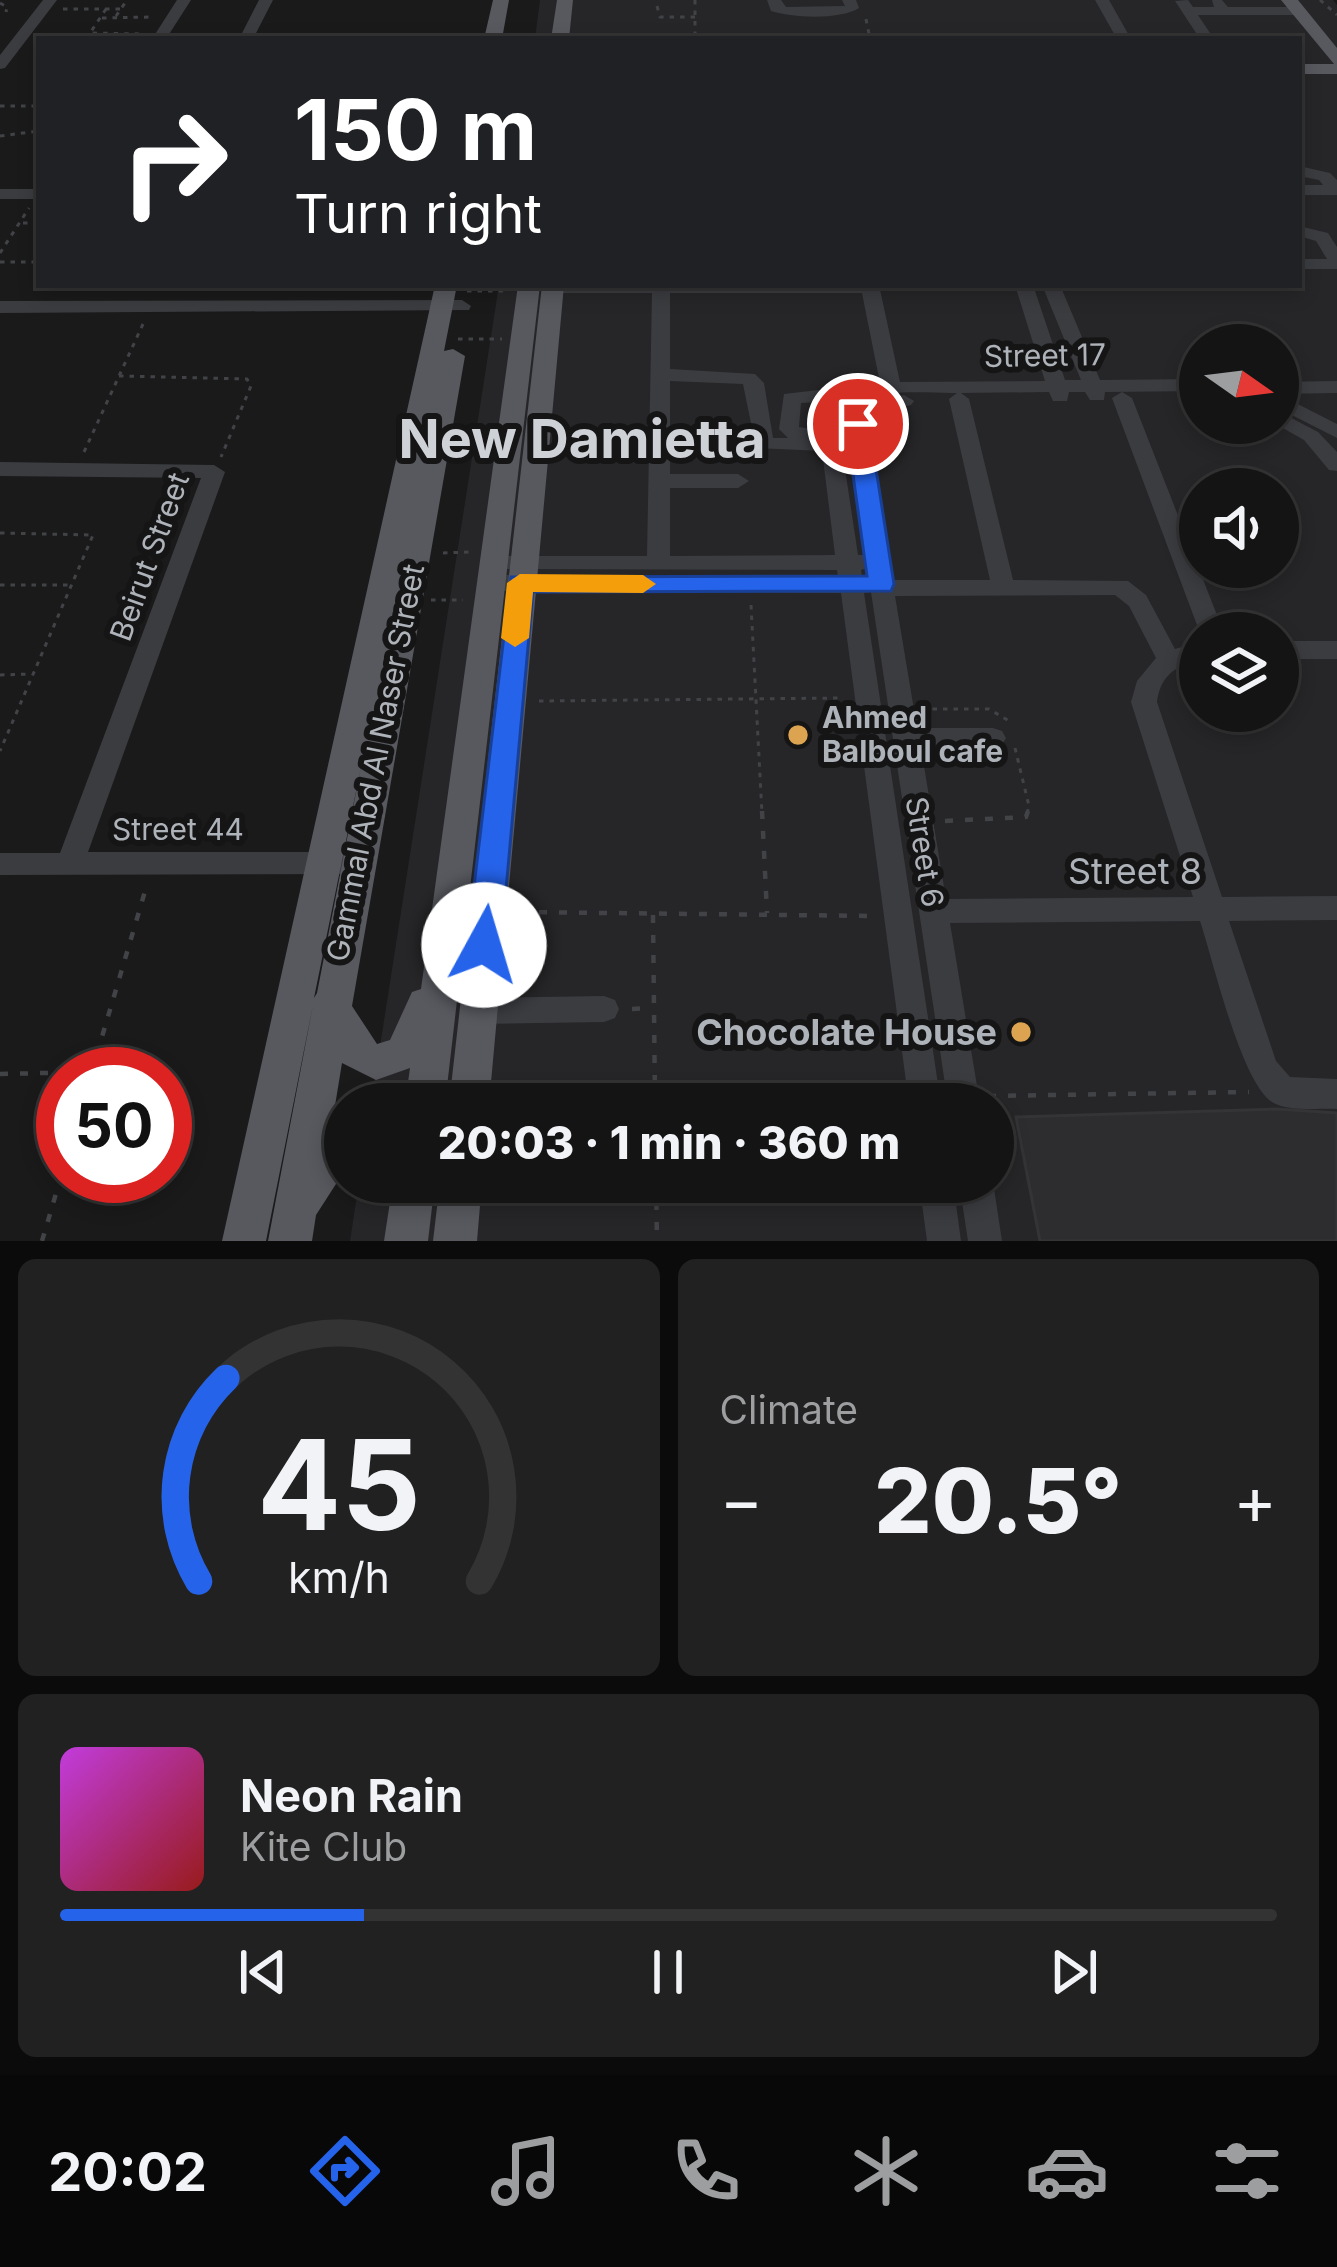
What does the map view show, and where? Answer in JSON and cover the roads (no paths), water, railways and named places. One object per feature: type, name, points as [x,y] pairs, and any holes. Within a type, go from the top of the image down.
[{"type":"main road","points":[[494,36],[501,0]]},
{"type":"main road","points":[[512,36],[518,0]]},
{"type":"main road","points":[[560,36],[565,0]]},
{"type":"main road","points":[[576,36],[581,0]]},
{"type":"main road","points":[[1297,4],[1337,39]]},
{"type":"main road","points":[[1297,4],[1336,73]]},
{"type":"main road","points":[[1302,69],[1336,73]]},
{"type":"main road","points":[[1302,80],[1336,73]]},
{"type":"main road","points":[[427,1083],[537,303]]},
{"type":"main road","points":[[244,1241],[340,863],[454,307]]},
{"type":"main road","name":"Gammal Abd Al Naser Street","points":[[292,1229],[331,1003],[340,863],[406,601],[454,307]]},
{"type":"main road","points":[[471,1083],[508,701],[502,574]]},
{"type":"main road","points":[[331,1003],[358,1054],[376,1062],[391,1060],[408,1047],[442,966]]},
{"type":"main road","points":[[292,1229],[324,1170]]},
{"type":"main road","points":[[415,1203],[458,1213]]},
{"type":"street","points":[[162,36],[184,0]]},
{"type":"street","points":[[248,36],[266,0]]},
{"type":"street","points":[[775,0],[780,10],[823,11],[850,10],[850,0]]},
{"type":"street","points":[[1084,0],[1104,36]]},
{"type":"street","points":[[1102,0],[1122,36]]},
{"type":"street","points":[[0,65],[47,4]]},
{"type":"street","points":[[1186,5],[1297,4]]},
{"type":"street","points":[[1186,5],[1205,36]]},
{"type":"street","points":[[1302,172],[1324,176],[1337,190]]},
{"type":"street","points":[[1302,190],[1337,190]]},
{"type":"street","points":[[0,194],[36,205]]},
{"type":"street","points":[[1302,232],[1322,236],[1337,262],[1302,264]]},
{"type":"street","points":[[109,307],[118,288]]},
{"type":"street","points":[[537,303],[661,288],[658,563]]},
{"type":"street","points":[[831,441],[792,433],[788,401],[801,394],[891,388],[870,288]]},
{"type":"street","points":[[1025,288],[1058,392]]},
{"type":"street","points":[[1052,288],[1203,612]]},
{"type":"street","points":[[0,307],[454,307]]},
{"type":"street","points":[[0,323],[144,322],[454,307]]},
{"type":"street","points":[[660,375],[748,378],[754,383],[763,444],[831,441]]},
{"type":"street","name":"Street 17","points":[[1104,394],[1179,387]]},
{"type":"street","points":[[1299,388],[1337,387]]},
{"type":"street","name":"Street 17","points":[[891,388],[1179,397]]},
{"type":"street","name":"Street 17","points":[[959,399],[1058,392]]},
{"type":"street","points":[[831,441],[835,411],[862,393]]},
{"type":"street","points":[[959,399],[1003,586]]},
{"type":"street","name":"Street 6","points":[[959,399],[892,402],[870,410],[858,424],[960,1083]]},
{"type":"street","points":[[1299,411],[1337,431]]},
{"type":"street","points":[[1299,429],[1337,465]]},
{"type":"street","name":"Street 6","points":[[831,441],[922,1083]]},
{"type":"street","name":"Beirut Street","points":[[0,469],[209,469],[214,474],[70,864]]},
{"type":"street","points":[[659,481],[738,481]]},
{"type":"street","points":[[502,574],[658,563],[1003,586],[1112,585],[1128,591],[1169,660]]},
{"type":"street","points":[[502,574],[750,584],[816,573]]},
{"type":"street","points":[[1299,650],[1337,650]]},
{"type":"street","points":[[1179,657],[1153,674],[1144,702],[1262,1070],[1282,1091],[1337,1094]]},
{"type":"street","points":[[905,739],[993,738]]},
{"type":"street","name":"Street 44","points":[[0,864],[340,863]]},
{"type":"street","name":"Street 8","points":[[933,911],[1212,909],[1335,914]]},
{"type":"street","points":[[478,1012],[604,1009]]},
{"type":"street","points":[[914,1021],[951,1020]]},
{"type":"street","points":[[939,1203],[944,1241]]},
{"type":"street","points":[[980,1203],[986,1241]]},
{"type":"place","name":"Ahmed Balboul cafe","points":[[798,735]]},
{"type":"place","name":"Chocolate House","points":[[1021,1032]]},
{"type":"district","name":"New Damietta","points":[[582,439]]}]
